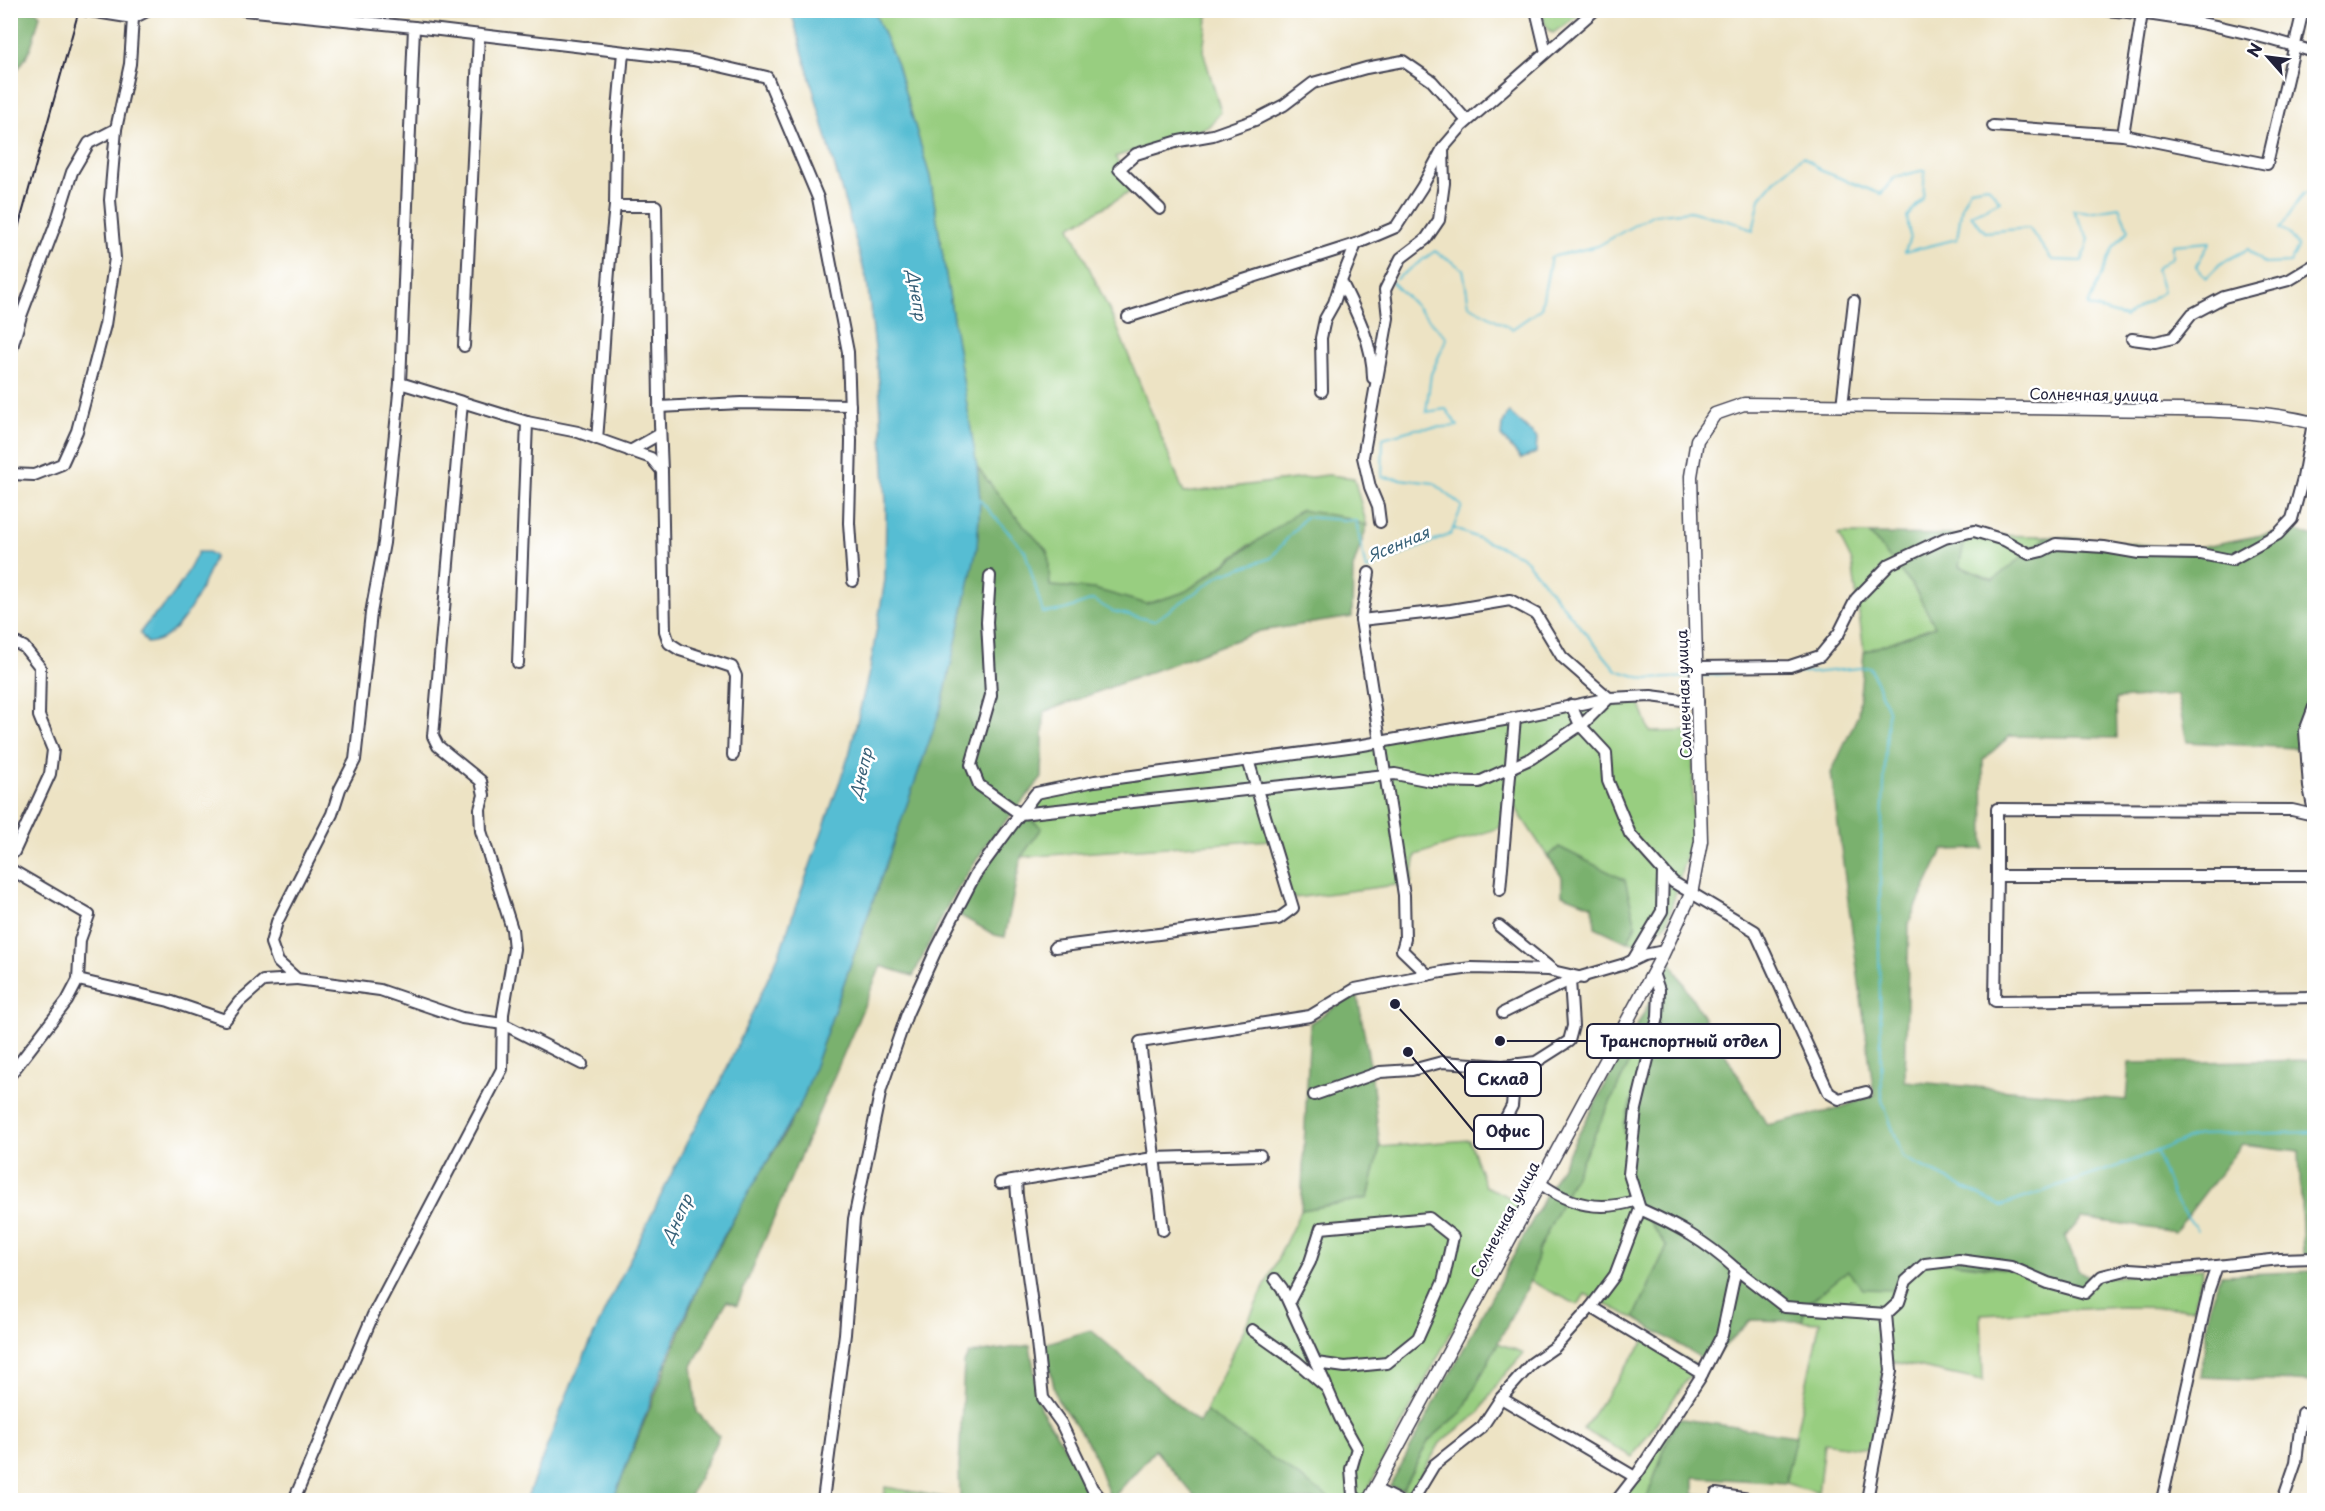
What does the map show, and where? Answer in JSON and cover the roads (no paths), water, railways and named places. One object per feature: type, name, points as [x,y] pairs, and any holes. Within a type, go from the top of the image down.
[{"type":"street","points":[[84,10],[135,14],[149,10]]},
{"type":"street","points":[[244,10],[414,27],[693,60],[768,77],[818,198],[848,352],[849,523],[854,581]]},
{"type":"street","points":[[1536,10],[1546,52]]},
{"type":"street","points":[[1128,318],[1356,244],[1396,227],[1422,187],[1443,148],[1467,121],[1595,10]]},
{"type":"street","points":[[2105,10],[2142,13],[2219,27],[2314,52]]},
{"type":"street","points":[[1993,126],[2123,135],[2267,164],[2296,46],[2302,10]]},
{"type":"street","points":[[2123,135],[2142,13]]},
{"type":"street","points":[[10,474],[34,475],[62,464],[77,431],[105,325],[115,258],[110,200],[116,129],[130,64],[135,14]]},
{"type":"street","points":[[297,979],[278,962],[271,943],[277,922],[332,814],[340,789],[355,760],[371,613],[384,543],[400,384],[414,27]]},
{"type":"street","points":[[464,346],[479,35]]},
{"type":"street","points":[[597,439],[607,274],[615,206],[616,134],[623,52]]},
{"type":"street","points":[[1160,209],[1119,169],[1136,154],[1179,141],[1213,135],[1255,120],[1284,105],[1313,83],[1366,68],[1403,61],[1432,81],[1467,121]]},
{"type":"street","points":[[10,354],[21,316],[55,226],[72,172],[89,143],[116,129]]},
{"type":"street","points":[[1380,522],[1378,506],[1370,487],[1363,457],[1388,318],[1385,290],[1401,258],[1426,239],[1439,220],[1444,183],[1443,148]]},
{"type":"street","points":[[615,206],[656,206],[665,631],[669,643],[680,650],[732,667],[736,676],[733,755]]},
{"type":"street","points":[[1322,392],[1321,338],[1325,319],[1334,303],[1356,244]]},
{"type":"street","points":[[2132,339],[2155,342],[2173,338],[2192,314],[2224,297],[2289,280],[2314,265]]},
{"type":"street","points":[[1341,281],[1357,312],[1373,364],[1373,405]]},
{"type":"street","points":[[1842,406],[1854,302]]},
{"type":"street","points":[[400,384],[527,422],[578,432],[651,458],[662,471]]},
{"type":"street","points":[[294,1500],[373,1315],[502,1069],[503,1024],[514,949],[512,929],[482,831],[480,809],[484,787],[481,781],[438,746],[433,736],[462,402]]},
{"type":"street","points":[[659,407],[741,404],[850,405]]},
{"type":"street","name":"Солнечная улица","points":[[1372,1495],[1653,973],[1691,894],[1701,841],[1691,476],[1696,440],[1715,414],[1744,404],[2230,411],[2285,416],[2314,423]]},
{"type":"street","points":[[518,663],[527,422]]},
{"type":"street","points":[[1696,667],[1790,666],[1820,656],[1839,633],[1856,599],[1890,564],[1945,538],[1974,531],[2004,540],[2029,554],[2056,544],[2104,547],[2139,553],[2201,554],[2231,560],[2278,534],[2292,519],[2314,423]]},
{"type":"street","points":[[630,451],[660,434]]},
{"type":"street","points":[[1369,573],[1360,620],[1404,895],[1405,939],[1401,950],[1428,975]]},
{"type":"street","points":[[990,576],[987,622],[991,695],[970,765],[979,785],[1020,814],[1256,788],[1384,777],[1395,774],[1431,781],[1479,782],[1532,758],[1580,725],[1609,698]]},
{"type":"street","points":[[1360,620],[1451,610],[1510,600],[1536,614],[1562,657],[1609,698]]},
{"type":"street","points":[[10,640],[24,647],[40,667],[39,716],[53,750],[50,774],[14,852],[10,852]]},
{"type":"street","points":[[823,1500],[845,1334],[854,1219],[881,1089],[907,1014],[937,948],[975,875],[1036,793],[1095,781],[1381,741],[1515,718],[1609,698],[1651,696],[1698,702]]},
{"type":"street","points":[[1571,705],[1580,725],[1606,753],[1608,781],[1630,834],[1673,882],[1755,932],[1829,1093],[1839,1099],[1866,1092]]},
{"type":"street","points":[[2314,707],[2305,731],[2309,787],[2314,814],[2292,810],[1997,809],[1995,1001],[2314,997]]},
{"type":"street","points":[[1500,890],[1515,718]]},
{"type":"street","points":[[1055,947],[1278,918],[1293,908],[1248,760]]},
{"type":"street","points":[[10,869],[89,915],[80,940],[78,980],[67,1001],[10,1076]]},
{"type":"street","points":[[1633,960],[1662,911],[1663,871]]},
{"type":"street","points":[[1997,876],[2314,876]]},
{"type":"street","points":[[1500,926],[1554,972]]},
{"type":"street","points":[[1503,1013],[1570,980],[1583,978],[1644,955],[1664,951]]},
{"type":"street","points":[[1163,1230],[1140,1042],[1310,1016],[1355,989],[1471,968],[1554,972],[1583,978]]},
{"type":"street","points":[[1413,1500],[1434,1465],[1482,1427],[1501,1398],[1533,1363],[1555,1347],[1591,1307],[1615,1275],[1639,1205],[1629,1174],[1636,1109],[1658,1017],[1659,990],[1653,973]]},
{"type":"street","points":[[78,980],[169,1001],[225,1020],[239,1002],[263,981],[297,979],[380,990],[462,1018],[503,1024],[582,1064]]},
{"type":"street","points":[[1314,1095],[1380,1072],[1412,1070],[1442,1062],[1503,1066],[1536,1062],[1569,1041],[1573,1026],[1570,980]]},
{"type":"street","points":[[1502,1125],[1512,1106],[1516,1064]]},
{"type":"street","points":[[1000,1183],[1153,1158],[1260,1155]]},
{"type":"street","points":[[1016,1181],[1043,1398],[1061,1423],[1092,1488],[1102,1500]]},
{"type":"street","points":[[1540,1183],[1557,1196],[1581,1205],[1617,1207],[1639,1205],[1679,1227],[1715,1251],[1785,1307],[1886,1314],[1899,1302],[1906,1281],[1925,1264],[1959,1260],[2011,1267],[2048,1283],[2085,1293],[2102,1276],[2130,1269],[2160,1270],[2314,1258]]},
{"type":"street","points":[[1288,1302],[1310,1262],[1321,1228],[1429,1218],[1453,1237],[1443,1282],[1418,1338],[1387,1363],[1345,1366],[1316,1363]]},
{"type":"street","points":[[2162,1500],[2209,1289],[2217,1266]]},
{"type":"street","points":[[1617,1500],[1635,1477],[1702,1374],[1722,1335],[1736,1269]]},
{"type":"street","points":[[1275,1279],[1288,1302],[1340,1418],[1357,1448],[1351,1469],[1353,1496],[1359,1500]]},
{"type":"street","points":[[1591,1307],[1702,1374]]},
{"type":"street","points":[[1867,1500],[1891,1371],[1886,1314]]},
{"type":"street","points":[[1252,1330],[1296,1360],[1327,1388]]},
{"type":"street","points":[[1501,1398],[1635,1477]]},
{"type":"street","points":[[2283,1500],[2296,1462],[2302,1413]]},
{"type":"street","points":[[1716,1494],[1756,1500]]},
{"type":"street","points":[[1372,1495],[1397,1500]]},
{"type":"water","name":"Днепр","points":[[791,11],[874,11],[897,65],[930,177],[977,467],[980,500],[977,547],[942,705],[803,1099],[711,1259],[665,1363],[613,1500],[526,1500],[568,1392],[605,1310],[687,1142],[720,1083],[779,954],[849,755],[870,668],[885,580],[886,503],[879,382],[867,281]]},
{"type":"water","points":[[1509,412],[1537,438],[1536,453],[1521,459],[1501,436],[1502,425]]},
{"type":"water","points":[[198,552],[208,552],[215,556],[198,596],[181,622],[170,633],[159,640],[147,643],[140,633],[175,592]]},
{"type":"waterway","name":"Ясенная","points":[[1396,279],[1435,251],[1463,269],[1469,305],[1512,329],[1541,309],[1551,257],[1598,246],[1652,215],[1690,211],[1740,224],[1753,231],[1760,198],[1777,178],[1803,156],[1822,171],[1881,194],[1895,177],[1925,170],[1923,198],[1907,217],[1910,237],[1905,252],[1957,239],[1962,205],[1970,189],[1988,186],[2000,201],[1971,215],[1985,232],[2029,228],[2052,260],[2082,261],[2089,239],[2073,210],[2089,212],[2119,207],[2129,230],[2113,248],[2088,306],[2125,317],[2163,292],[2156,269],[2172,257],[2172,245],[2210,242],[2196,266],[2206,278],[2220,264],[2248,249],[2264,264],[2290,263],[2298,247],[2289,234],[2280,229],[2304,193],[2314,191]]},
{"type":"waterway","name":"Ясенная","points":[[979,499],[1025,551],[1043,613],[1064,610],[1093,600],[1112,611],[1154,621],[1222,574],[1271,558],[1305,517],[1356,521],[1366,570],[1451,534],[1462,506],[1434,483],[1382,477],[1383,438],[1415,429],[1458,426],[1446,409],[1426,412],[1431,374],[1447,338],[1392,282]]},
{"type":"waterway","points":[[1453,528],[1522,556],[1616,670],[1646,679],[1692,677]]},
{"type":"waterway","points":[[1758,672],[1811,673],[1870,667],[1888,710],[1881,842],[1879,947],[1882,1100],[1903,1157],[2001,1206],[2121,1165],[2198,1135],[2314,1132]]},
{"type":"waterway","points":[[1701,676],[1746,672]]},
{"type":"waterway","points":[[2156,1151],[2173,1197],[2197,1230]]},
{"type":"railway","points":[[10,257],[79,10]]},
{"type":"place","name":"Склад","points":[[1395,1004]]},
{"type":"place","name":"Транспортный отдел","points":[[1500,1041]]},
{"type":"place","name":"Офис","points":[[1408,1052]]}]
